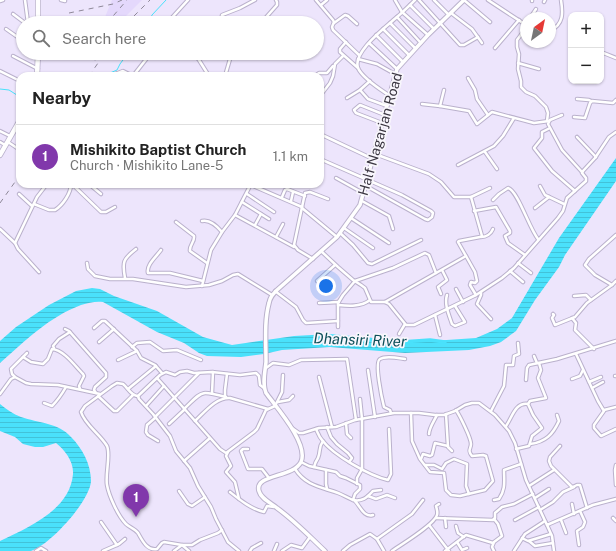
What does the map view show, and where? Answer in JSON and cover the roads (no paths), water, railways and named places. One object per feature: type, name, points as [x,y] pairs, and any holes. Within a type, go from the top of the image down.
[{"type":"highway","points":[[38,0],[38,16]]},
{"type":"highway","points":[[38,60],[38,72]]},
{"type":"highway","points":[[0,154],[16,127]]},
{"type":"main road","name":"Half Nagarjan Road","points":[[272,295],[337,237],[351,218],[362,201],[398,69],[415,48],[464,0]]},
{"type":"main road","points":[[272,295],[269,303],[265,329],[266,360],[264,388],[299,440],[303,455],[301,462],[295,469],[261,483],[259,491],[265,499],[295,521],[325,551]]},
{"type":"street","points":[[25,0],[27,16]]},
{"type":"street","points":[[61,0],[65,1]]},
{"type":"street","points":[[173,16],[188,0]]},
{"type":"street","points":[[222,16],[255,0]]},
{"type":"street","points":[[267,16],[276,5],[276,0]]},
{"type":"street","points":[[316,0],[334,23]]},
{"type":"street","points":[[321,5],[327,0]]},
{"type":"street","points":[[396,0],[402,12],[428,35]]},
{"type":"street","points":[[358,68],[358,59],[369,43],[415,0]]},
{"type":"street","points":[[419,0],[460,45],[464,45],[478,37]]},
{"type":"street","points":[[434,0],[449,14],[472,29],[482,43]]},
{"type":"street","points":[[464,0],[490,22]]},
{"type":"street","points":[[488,0],[519,20],[495,48]]},
{"type":"street","points":[[556,27],[562,20],[563,12],[560,0]]},
{"type":"street","points":[[410,5],[434,29]]},
{"type":"street","points":[[357,24],[345,15],[334,23],[332,29],[360,55]]},
{"type":"street","points":[[397,17],[421,43]]},
{"type":"street","points":[[390,23],[415,48]]},
{"type":"street","points":[[6,29],[16,36]]},
{"type":"street","points":[[383,29],[409,55]]},
{"type":"street","points":[[376,35],[403,62]]},
{"type":"street","points":[[385,302],[389,304],[404,324],[412,326],[481,292],[518,264],[562,212],[567,198],[586,180],[582,172],[562,150],[548,124],[548,113],[546,107],[535,96],[526,92],[521,87],[518,69],[519,54],[517,47],[517,40],[520,35]]},
{"type":"street","points":[[346,42],[339,51],[343,56],[358,68],[370,81],[390,96]]},
{"type":"street","points":[[369,43],[398,69]]},
{"type":"street","points":[[604,53],[616,58]]},
{"type":"street","points":[[324,73],[327,73],[343,56]]},
{"type":"street","points":[[358,59],[377,64],[396,74]]},
{"type":"street","points":[[21,60],[38,69]]},
{"type":"street","points":[[136,72],[146,60]]},
{"type":"street","points":[[200,60],[207,72]]},
{"type":"street","points":[[227,72],[230,60]]},
{"type":"street","points":[[518,63],[539,69]]},
{"type":"street","points":[[324,91],[333,76],[335,64]]},
{"type":"street","points":[[0,71],[16,79]]},
{"type":"street","points":[[468,78],[475,90],[478,100],[488,115]]},
{"type":"street","points":[[347,98],[360,90],[370,81]]},
{"type":"street","points":[[360,90],[368,99],[387,106]]},
{"type":"street","points":[[440,106],[444,90]]},
{"type":"street","points":[[576,99],[613,103],[616,100]]},
{"type":"street","points":[[574,118],[585,118],[591,101]]},
{"type":"street","points":[[422,104],[469,111],[477,124],[492,112],[534,123],[548,121],[562,115]]},
{"type":"street","points":[[383,124],[356,113],[354,110],[360,106],[385,115]]},
{"type":"street","points":[[458,165],[494,146],[501,139],[514,118]]},
{"type":"street","points":[[550,128],[542,132],[542,138],[534,148],[552,171],[575,191]]},
{"type":"street","points":[[0,131],[11,136]]},
{"type":"street","points":[[582,172],[596,157],[609,137],[616,132]]},
{"type":"street","points":[[324,136],[373,160]]},
{"type":"street","points":[[577,137],[596,157]]},
{"type":"street","points":[[0,142],[16,148]]},
{"type":"street","points":[[485,152],[497,169]]},
{"type":"street","points":[[375,154],[429,174],[441,182],[453,196],[471,197],[490,188]]},
{"type":"street","points":[[324,161],[422,205],[432,212],[432,216],[427,220],[366,186]]},
{"type":"street","points":[[336,178],[364,194]]},
{"type":"street","points":[[540,186],[544,194],[564,204]]},
{"type":"street","points":[[15,243],[33,205],[44,188]]},
{"type":"street","points":[[19,194],[33,205],[49,210],[57,209],[69,193],[70,188]]},
{"type":"street","points":[[75,188],[101,212],[106,212],[115,207]]},
{"type":"street","points":[[94,188],[101,194]]},
{"type":"street","points":[[202,286],[211,250],[235,215],[249,188]]},
{"type":"street","points":[[261,188],[302,207],[337,237]]},
{"type":"street","points":[[493,200],[499,194],[510,188],[516,194],[538,239]]},
{"type":"street","points":[[282,197],[287,189],[305,196]]},
{"type":"street","points":[[291,202],[293,192]]},
{"type":"street","points":[[295,247],[294,245],[305,193],[308,192],[328,199]]},
{"type":"street","points":[[246,194],[274,212]]},
{"type":"street","points":[[471,197],[481,237]]},
{"type":"street","points":[[535,208],[549,197]]},
{"type":"street","points":[[362,201],[389,216],[394,229]]},
{"type":"street","points":[[242,202],[269,219]]},
{"type":"street","points":[[474,211],[496,207],[510,231],[504,238],[508,243],[525,255]]},
{"type":"street","points":[[254,225],[261,214]]},
{"type":"street","points":[[235,215],[313,258]]},
{"type":"street","points":[[351,218],[389,243]]},
{"type":"street","points":[[202,221],[208,221],[218,227],[222,232]]},
{"type":"street","points":[[176,222],[194,236],[190,251],[207,263]]},
{"type":"street","points":[[276,237],[283,224]]},
{"type":"street","points":[[344,228],[372,248]]},
{"type":"street","points":[[0,229],[15,243],[18,249],[39,272]]},
{"type":"street","points":[[476,295],[470,285],[472,282],[475,283],[477,281],[477,276],[458,242],[489,234],[492,232],[492,229]]},
{"type":"street","points":[[340,233],[353,245],[368,263],[372,264],[421,240]]},
{"type":"street","points":[[612,285],[595,275],[585,265],[616,235]]},
{"type":"street","points":[[125,278],[123,268],[124,260],[128,254],[136,248]]},
{"type":"street","points":[[161,250],[149,267],[148,274],[167,272],[203,281]]},
{"type":"street","points":[[321,251],[335,265],[365,288],[370,300],[373,302],[385,302],[466,256]]},
{"type":"street","points":[[338,327],[339,303],[343,295],[355,281],[393,268],[425,253],[428,253],[436,273]]},
{"type":"street","points":[[87,264],[88,268],[95,276],[110,279],[125,278],[179,286],[202,286],[217,283],[238,274],[272,295]]},
{"type":"street","points":[[518,264],[531,273]]},
{"type":"street","points":[[317,282],[335,265]]},
{"type":"street","points":[[441,294],[438,287],[447,280],[442,270]]},
{"type":"street","points":[[510,271],[523,282]]},
{"type":"street","points":[[553,314],[554,315],[552,318],[555,325],[572,318],[616,281]]},
{"type":"street","points":[[456,289],[463,302]]},
{"type":"street","points":[[276,291],[296,307],[306,323],[338,321]]},
{"type":"street","points":[[481,292],[477,304],[491,319]]},
{"type":"street","points":[[447,295],[447,310],[452,325],[455,326],[465,322],[455,306]]},
{"type":"street","points":[[574,296],[586,295],[592,300]]},
{"type":"street","points":[[319,303],[339,303],[354,306],[364,304],[370,300]]},
{"type":"street","points":[[435,315],[440,335]]},
{"type":"street","points":[[572,318],[576,323],[576,330],[594,349]]},
{"type":"street","points":[[94,328],[103,320],[106,321],[137,351],[141,358],[156,366],[162,373]]},
{"type":"street","points":[[399,334],[404,324]]},
{"type":"street","points":[[65,329],[70,332],[106,373],[106,377],[94,390],[114,411],[117,411],[133,395]]},
{"type":"street","points":[[99,342],[114,329]]},
{"type":"street","points":[[23,357],[31,362],[43,364],[47,361],[54,348],[53,346],[59,339],[70,332]]},
{"type":"street","points":[[132,347],[137,343],[150,342],[162,351],[177,350],[201,360]]},
{"type":"street","points":[[526,380],[528,366],[616,342]]},
{"type":"street","points":[[491,412],[504,386],[506,365],[513,364],[514,356],[518,354],[518,343]]},
{"type":"street","points":[[54,348],[62,353],[83,374],[84,376],[79,386],[81,390]]},
{"type":"street","points":[[118,360],[137,351]]},
{"type":"street","points":[[27,353],[12,369],[12,374],[15,377],[30,384],[50,384],[98,394]]},
{"type":"street","points":[[576,354],[598,401],[604,410]]},
{"type":"street","points":[[506,426],[512,419],[516,408],[524,403],[528,404],[530,401],[546,398],[538,378],[541,370],[534,356]]},
{"type":"street","points":[[391,413],[390,410],[384,407],[378,378],[378,361],[386,358],[405,359]]},
{"type":"street","points":[[265,368],[273,363],[289,366],[301,360],[347,359],[356,420]]},
{"type":"street","points":[[128,389],[156,366]]},
{"type":"street","points":[[572,379],[580,376],[583,369]]},
{"type":"street","points":[[368,370],[375,417]]},
{"type":"street","points":[[138,396],[162,373],[166,372],[176,375],[180,372],[187,371],[192,373],[213,372],[242,375],[258,374],[260,385],[264,388]]},
{"type":"street","points":[[212,393],[213,372]]},
{"type":"street","points":[[158,441],[146,432],[147,425],[199,373]]},
{"type":"street","points":[[225,396],[227,374]]},
{"type":"street","points":[[276,404],[282,392],[283,375]]},
{"type":"street","points":[[589,382],[601,376]]},
{"type":"street","points":[[0,394],[11,379],[15,377]]},
{"type":"street","points":[[319,377],[332,427]]},
{"type":"street","points":[[157,378],[222,452],[226,453],[256,430],[264,412],[268,408],[289,400],[293,396]]},
{"type":"street","points":[[592,388],[604,382]]},
{"type":"street","points":[[222,530],[192,545],[163,542],[157,549],[152,549],[146,546],[136,531],[125,523],[115,506],[107,485],[109,454],[107,447],[81,414],[85,406],[98,394],[117,383],[123,384],[133,395],[138,396],[171,438],[176,451],[190,468],[198,486],[231,545],[239,551]]},
{"type":"street","points":[[146,406],[164,386]]},
{"type":"street","points":[[44,403],[52,406],[54,405],[56,399],[61,396],[66,387]]},
{"type":"street","points":[[169,424],[201,393],[205,392],[225,396],[265,409],[268,408]]},
{"type":"street","points":[[195,422],[216,403],[224,398],[230,398]]},
{"type":"street","points":[[357,484],[357,478],[362,469],[362,419],[360,399]]},
{"type":"street","points":[[289,425],[297,432],[301,433],[391,413],[411,413],[438,416],[456,410],[463,405],[475,403],[483,406],[506,426],[509,431],[529,486],[551,534],[554,551]]},
{"type":"street","points":[[528,404],[533,415],[542,427],[531,437],[530,444]]},
{"type":"street","points":[[604,410],[616,407]]},
{"type":"street","points":[[411,413],[411,439],[420,459],[432,472],[444,473],[446,490],[449,494],[458,496],[487,489],[492,484],[493,479],[486,456],[472,456],[470,453],[469,449],[471,443],[456,410]]},
{"type":"street","points":[[604,410],[594,425],[594,428],[601,436],[616,429]]},
{"type":"street","points":[[446,414],[448,446]]},
{"type":"street","points":[[516,449],[538,442],[553,433],[559,421],[558,415]]},
{"type":"street","points":[[429,434],[429,429],[438,416]]},
{"type":"street","points":[[346,423],[347,434],[351,438]]},
{"type":"street","points":[[327,427],[331,437],[352,458],[349,462]]},
{"type":"street","points":[[316,429],[323,441],[349,462],[386,480],[389,479],[391,472],[389,429]]},
{"type":"street","points":[[184,461],[210,438]]},
{"type":"street","points":[[314,467],[318,456],[319,446],[323,441]]},
{"type":"street","points":[[420,459],[424,454],[430,456],[432,455],[435,443],[448,446],[452,450]]},
{"type":"street","points":[[560,446],[549,459],[550,465],[567,480],[571,486],[579,485],[581,487],[587,508]]},
{"type":"street","points":[[248,449],[241,451],[248,469],[261,469],[270,478]]},
{"type":"street","points":[[228,451],[226,456],[231,466],[226,472],[236,482],[239,498]]},
{"type":"street","points":[[424,465],[434,465],[442,469],[446,463],[454,458],[467,464],[466,486],[469,494]]},
{"type":"street","points":[[301,462],[314,467],[336,472],[340,476],[357,484],[361,487],[354,500]]},
{"type":"street","points":[[494,500],[499,499],[503,491],[505,481],[504,470],[521,464]]},
{"type":"street","points":[[616,465],[616,485]]},
{"type":"street","points":[[295,469],[300,477],[315,487],[327,489],[354,500],[360,501],[373,491],[381,490]]},
{"type":"street","points":[[326,470],[327,489]]},
{"type":"street","points":[[529,486],[554,470]]},
{"type":"street","points":[[515,520],[555,500],[563,492],[574,488],[575,486]]},
{"type":"street","points":[[535,498],[549,489]]},
{"type":"street","points":[[179,491],[188,504],[192,506],[205,497]]},
{"type":"street","points":[[230,492],[261,512],[264,512],[266,506],[268,505],[280,510]]},
{"type":"street","points":[[493,543],[502,536],[498,524],[494,519],[495,513],[501,508],[514,504],[533,494]]},
{"type":"street","points":[[368,496],[376,499],[388,495],[395,498]]},
{"type":"street","points":[[547,525],[587,508],[616,499]]},
{"type":"street","points":[[354,500],[366,515],[373,515]]},
{"type":"street","points":[[377,539],[412,514],[424,500]]},
{"type":"street","points":[[392,551],[429,525],[436,518],[438,512],[436,506],[439,504]]},
{"type":"street","points":[[572,504],[574,514]]},
{"type":"street","points":[[579,544],[576,531],[583,527],[585,522],[580,511]]},
{"type":"street","points":[[436,518],[494,519]]},
{"type":"street","points":[[445,518],[446,527]]},
{"type":"street","points":[[613,518],[616,521]]},
{"type":"street","points":[[561,520],[566,533]]},
{"type":"street","points":[[514,551],[522,538],[531,529],[545,521]]},
{"type":"street","points":[[101,522],[117,544]]},
{"type":"street","points":[[429,525],[448,550]]},
{"type":"street","points":[[456,526],[459,535],[464,537]]},
{"type":"street","points":[[343,551],[350,545],[370,534],[377,539],[384,551]]},
{"type":"street","points":[[528,541],[551,534]]},
{"type":"street","points":[[444,551],[448,550],[467,535],[493,543]]},
{"type":"street","points":[[282,551],[292,545],[302,548],[311,537]]},
{"type":"street","points":[[522,538],[535,546],[553,543]]},
{"type":"street","points":[[103,551],[125,539]]},
{"type":"street","points":[[457,542],[462,550],[467,548]]},
{"type":"street","points":[[250,551],[252,548],[261,543]]},
{"type":"street","points":[[493,543],[492,547],[494,551]]},
{"type":"street","points":[[274,551],[277,544]]},
{"type":"street","points":[[174,551],[182,545]]},
{"type":"street","points":[[182,545],[188,551]]},
{"type":"street","points":[[36,551],[41,548],[46,551]]},
{"type":"water","name":"Dhansiri River","points":[[616,158],[616,181],[565,255],[559,267],[535,300],[516,331],[501,342],[490,346],[469,350],[405,353],[330,347],[282,350],[241,357],[207,356],[199,353],[184,343],[157,332],[103,302],[92,302],[81,305],[58,316],[38,330],[0,363],[0,341],[16,327],[49,305],[76,291],[92,288],[100,289],[114,296],[157,311],[203,337],[232,345],[294,336],[330,334],[417,342],[476,338],[497,329],[512,318],[559,238]]},
{"type":"water","points":[[0,404],[18,416],[54,426],[66,432],[82,451],[88,463],[91,475],[89,490],[77,510],[48,540],[31,551],[0,551],[0,541],[35,523],[56,507],[64,498],[70,487],[73,474],[72,465],[66,453],[56,443],[43,447],[35,447],[23,444],[15,437],[0,431]]},
{"type":"waterway","points":[[152,16],[166,0]]},
{"type":"waterway","points":[[112,72],[117,70],[123,60]]},
{"type":"waterway","points":[[0,89],[9,90],[16,94]]},
{"type":"waterway","name":"Dhansiri River","points":[[401,342],[430,340],[445,342]]},
{"type":"railway","points":[[69,13],[113,4],[122,0]]},
{"type":"railway","points":[[113,16],[127,0]]},
{"type":"railway","points":[[134,16],[150,0]]},
{"type":"railway","points":[[92,72],[100,60]]},
{"type":"railway","points":[[0,203],[16,181]]},
{"type":"place","name":"Mishikito Baptist Church","points":[[136,517]]}]
